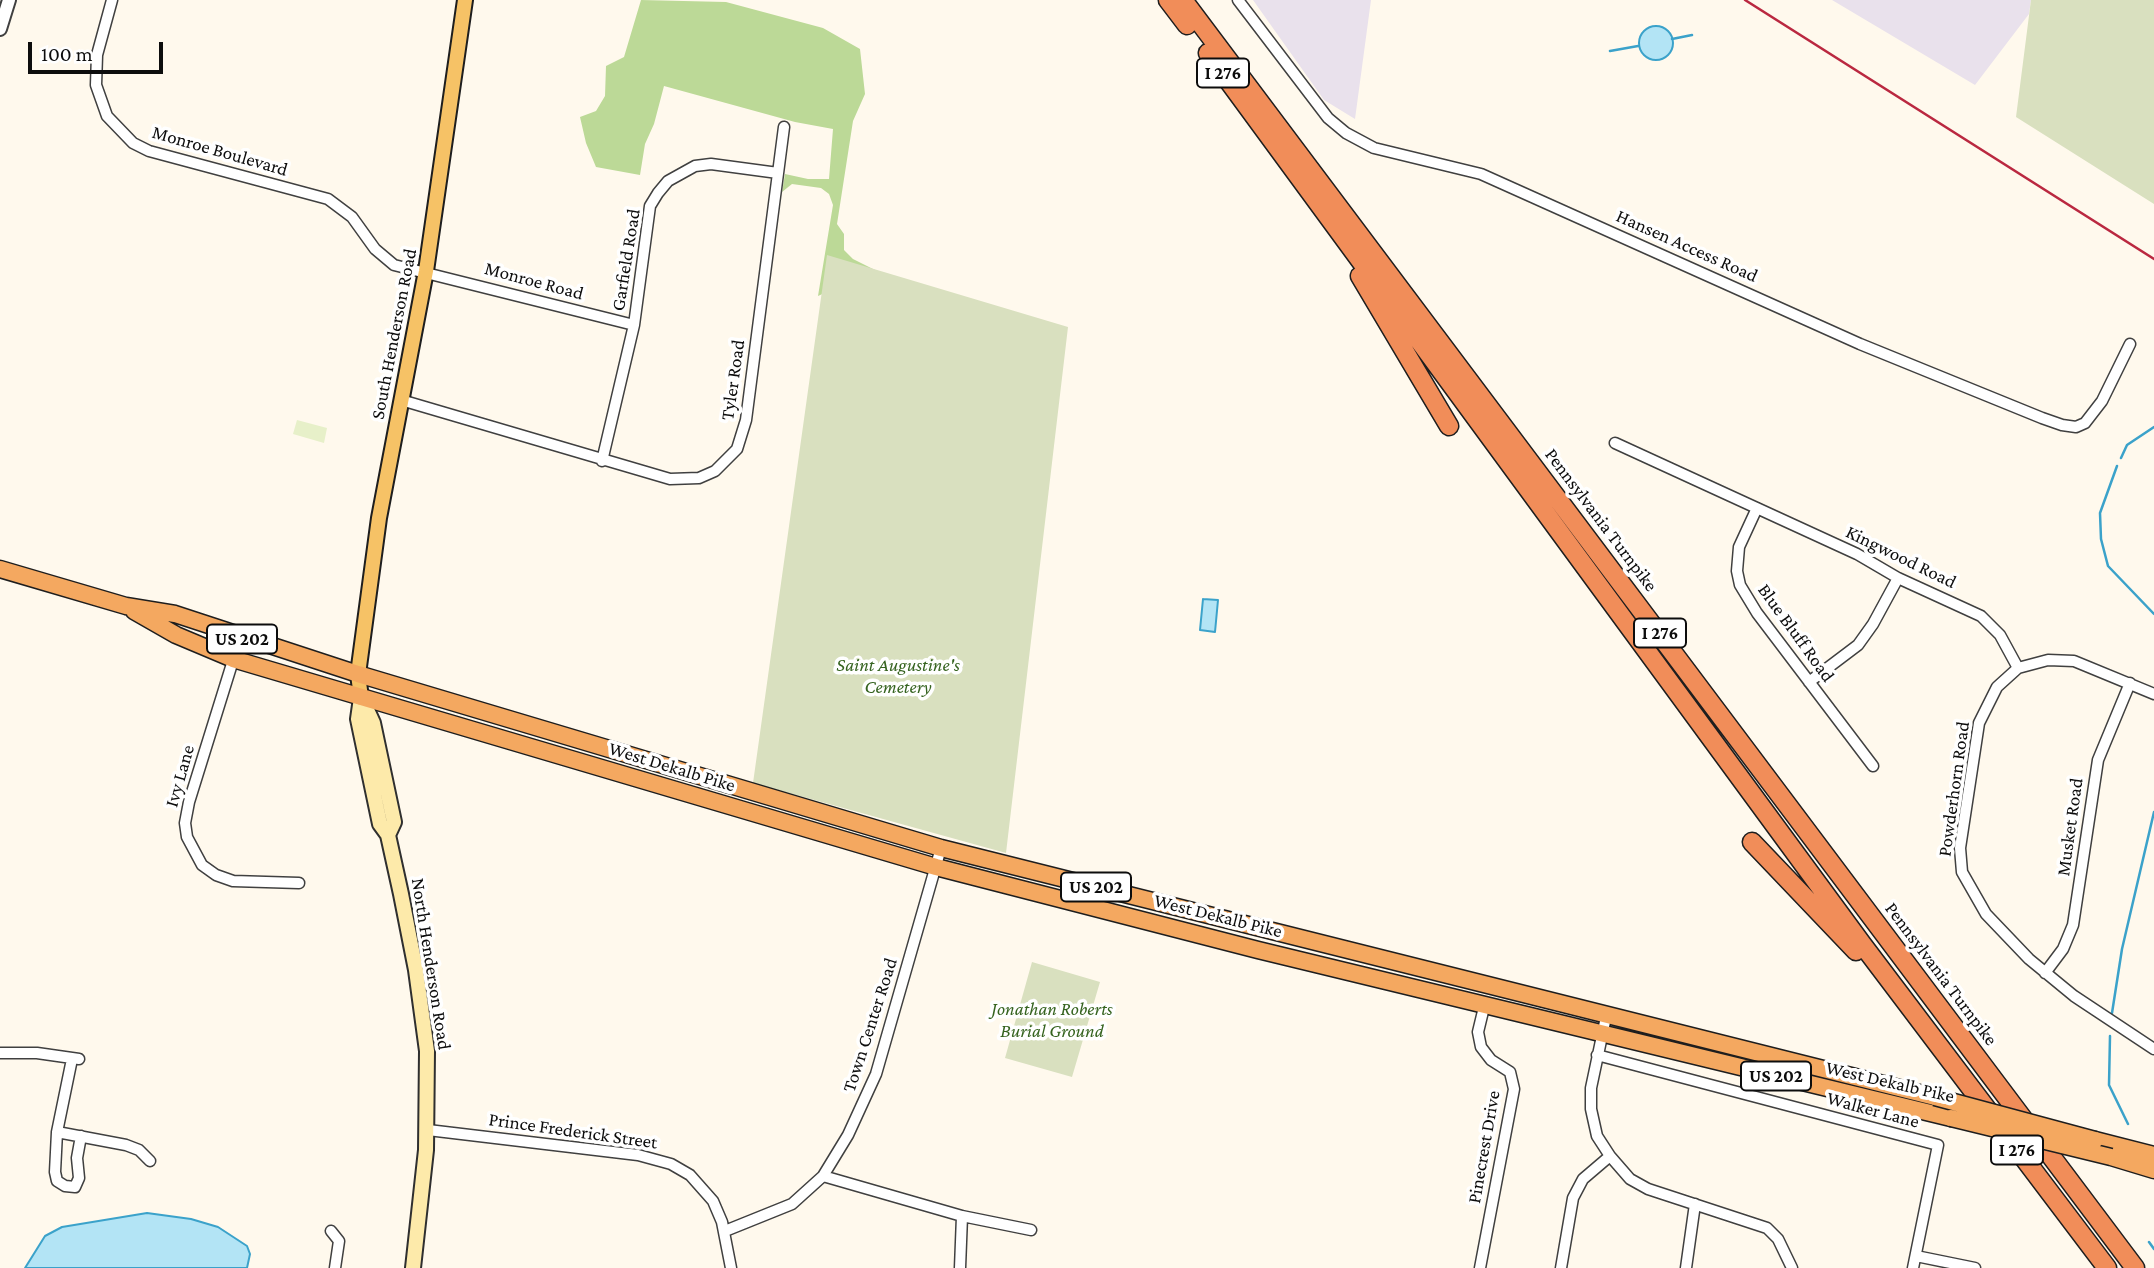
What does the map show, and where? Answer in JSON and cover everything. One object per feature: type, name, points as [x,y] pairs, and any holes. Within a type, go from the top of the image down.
[{"type":"highway","name":"Pennsylvania Turnpike","points":[[1168,0],[1928,1032],[2107,1268]]},
{"type":"highway","name":"Pennsylvania Turnpike","points":[[1183,0],[2135,1268]]},
{"type":"highway","points":[[1316,200],[1449,425]]},
{"type":"highway","name":"West Dekalb Pike","points":[[0,569],[126,606],[175,614],[240,638],[941,848],[1606,1017],[1935,1097],[2154,1155]]},
{"type":"highway","name":"West Dekalb Pike","points":[[126,606],[176,635],[233,659],[936,867],[1258,950],[1485,1003],[1602,1034],[2111,1157],[2154,1170]]},
{"type":"highway","points":[[606,769],[666,777],[682,771]]},
{"type":"highway","points":[[666,788],[725,785]]},
{"type":"highway","points":[[1752,842],[1928,1032]]},
{"type":"main road","name":"South Henderson Road","points":[[358,674],[379,518],[426,271],[464,0]]},
{"type":"main road","name":"North Henderson Road","points":[[358,674],[361,698],[358,719],[380,824],[388,835],[422,1012],[428,1079],[428,1130],[413,1268]]},
{"type":"street","points":[[0,29],[9,0]]},
{"type":"street","name":"Monroe Boulevard","points":[[111,0],[95,69],[98,98],[107,116],[120,132],[149,151],[328,199],[352,217],[384,259],[426,271]]},
{"type":"street","name":"Hansen Access Road","points":[[1238,0],[1328,118],[1365,143],[1402,158],[1481,174],[1860,344],[2042,418],[2076,427],[2085,423],[2102,401],[2130,344]]},
{"type":"street","name":"Tyler Road","points":[[401,400],[602,461],[684,479],[715,471],[737,449],[746,420],[784,127]]},
{"type":"street","name":"Garfield Road","points":[[602,461],[634,325],[650,206],[667,181],[693,167],[711,164],[778,173]]},
{"type":"street","name":"Monroe Road","points":[[426,271],[634,325]]},
{"type":"street","name":"Kingwood Road","points":[[1615,443],[1857,554],[1898,578],[1981,616],[2000,635],[2018,668]]},
{"type":"street","name":"Blue Bluff Road","points":[[1757,508],[1739,547],[1737,571],[1740,585],[1757,613],[1873,766]]},
{"type":"street","points":[[1809,682],[1858,645],[1873,624],[1898,578]]},
{"type":"street","name":"Ivy Lane","points":[[240,638],[189,802],[185,824],[187,837],[202,865],[216,875],[233,881],[299,883]]},
{"type":"street","points":[[2018,668],[2048,660],[2074,661],[2154,694]]},
{"type":"street","name":"Powderhorn Road","points":[[2018,668],[1997,687],[1979,723],[1960,862],[1967,886],[1986,914],[2045,973],[2154,1049]]},
{"type":"street","name":"Musket Road","points":[[2045,973],[2063,949],[2073,925],[2098,760],[2130,683]]},
{"type":"street","name":"Town Center Road","points":[[725,1231],[792,1204],[823,1176],[848,1135],[876,1074],[941,848]]},
{"type":"street","name":"Pinecrest Drive","points":[[1480,1268],[1514,1088],[1510,1072],[1492,1060],[1480,1047],[1478,1032],[1485,1003]]},
{"type":"street","points":[[1606,1017],[1597,1055],[1591,1109],[1597,1136],[1610,1156],[1630,1179],[1648,1189],[1766,1228],[1777,1239],[1792,1268]]},
{"type":"street","points":[[0,1053],[37,1053],[75,1059],[57,1132],[55,1172],[57,1181],[65,1186],[75,1187],[79,1178],[77,1158],[81,1136]]},
{"type":"street","name":"Walker Lane","points":[[1597,1055],[1938,1145],[1913,1268]]},
{"type":"street","name":"Prince Frederick Street","points":[[428,1130],[661,1160],[681,1169],[699,1182],[713,1201],[725,1231],[731,1268]]},
{"type":"street","points":[[57,1132],[126,1145],[139,1150],[150,1161]]},
{"type":"street","points":[[1561,1268],[1573,1198],[1583,1179],[1610,1156]]},
{"type":"street","points":[[823,1176],[962,1216],[1031,1230]]},
{"type":"street","points":[[1686,1268],[1695,1203]]},
{"type":"street","points":[[960,1268],[962,1216]]},
{"type":"street","points":[[331,1231],[339,1241],[335,1268]]},
{"type":"street","points":[[1916,1256],[1975,1268]]},
{"type":"shaded area","points":[[1253,0],[1371,0],[1355,119],[1324,100]]},
{"type":"shaded area","points":[[1832,0],[2031,0],[2029,14],[1975,85]]},
{"type":"green space","points":[[641,0],[726,2],[823,28],[860,49],[865,94],[853,121],[837,224],[844,234],[844,250],[853,259],[875,270],[818,296],[833,205],[829,194],[821,188],[792,184],[782,192],[785,174],[808,179],[829,179],[833,129],[795,122],[664,86],[654,124],[645,144],[640,175],[596,167],[586,143],[580,117],[596,111],[605,96],[606,66],[624,57]]},
{"type":"green space","points":[[2031,0],[2154,0],[2154,204],[2016,117]]},
{"type":"green space","name":"Saint Augustine's Cemetery","points":[[827,255],[1068,327],[1006,853],[753,783]]},
{"type":"green space","points":[[297,420],[327,428],[324,443],[293,434]]},
{"type":"green space","name":"Jonathan Roberts Burial Ground","points":[[1032,962],[1100,982],[1072,1077],[1005,1058]]},
{"type":"water","points":[[1656,26],[1668,31],[1673,43],[1668,55],[1656,60],[1644,55],[1639,43],[1644,31]]},
{"type":"water","points":[[1203,599],[1218,600],[1215,632],[1200,630]]},
{"type":"water","points":[[147,1213],[191,1219],[218,1227],[247,1246],[250,1254],[247,1268],[25,1268],[45,1236],[62,1227]]},
{"type":"waterway","points":[[1672,39],[1692,35]]},
{"type":"waterway","points":[[1610,51],[1638,46]]},
{"type":"waterway","points":[[2121,458],[2127,445],[2154,427]]},
{"type":"waterway","points":[[2117,466],[2100,513],[2101,539],[2108,566],[2154,614]]},
{"type":"waterway","points":[[2112,1013],[2122,949],[2154,812]]},
{"type":"waterway","points":[[2110,1036],[2109,1085],[2128,1124]]},
{"type":"waterway","points":[[2149,1242],[2154,1249]]},
{"type":"railway","points":[[1745,0],[2154,259]]}]
